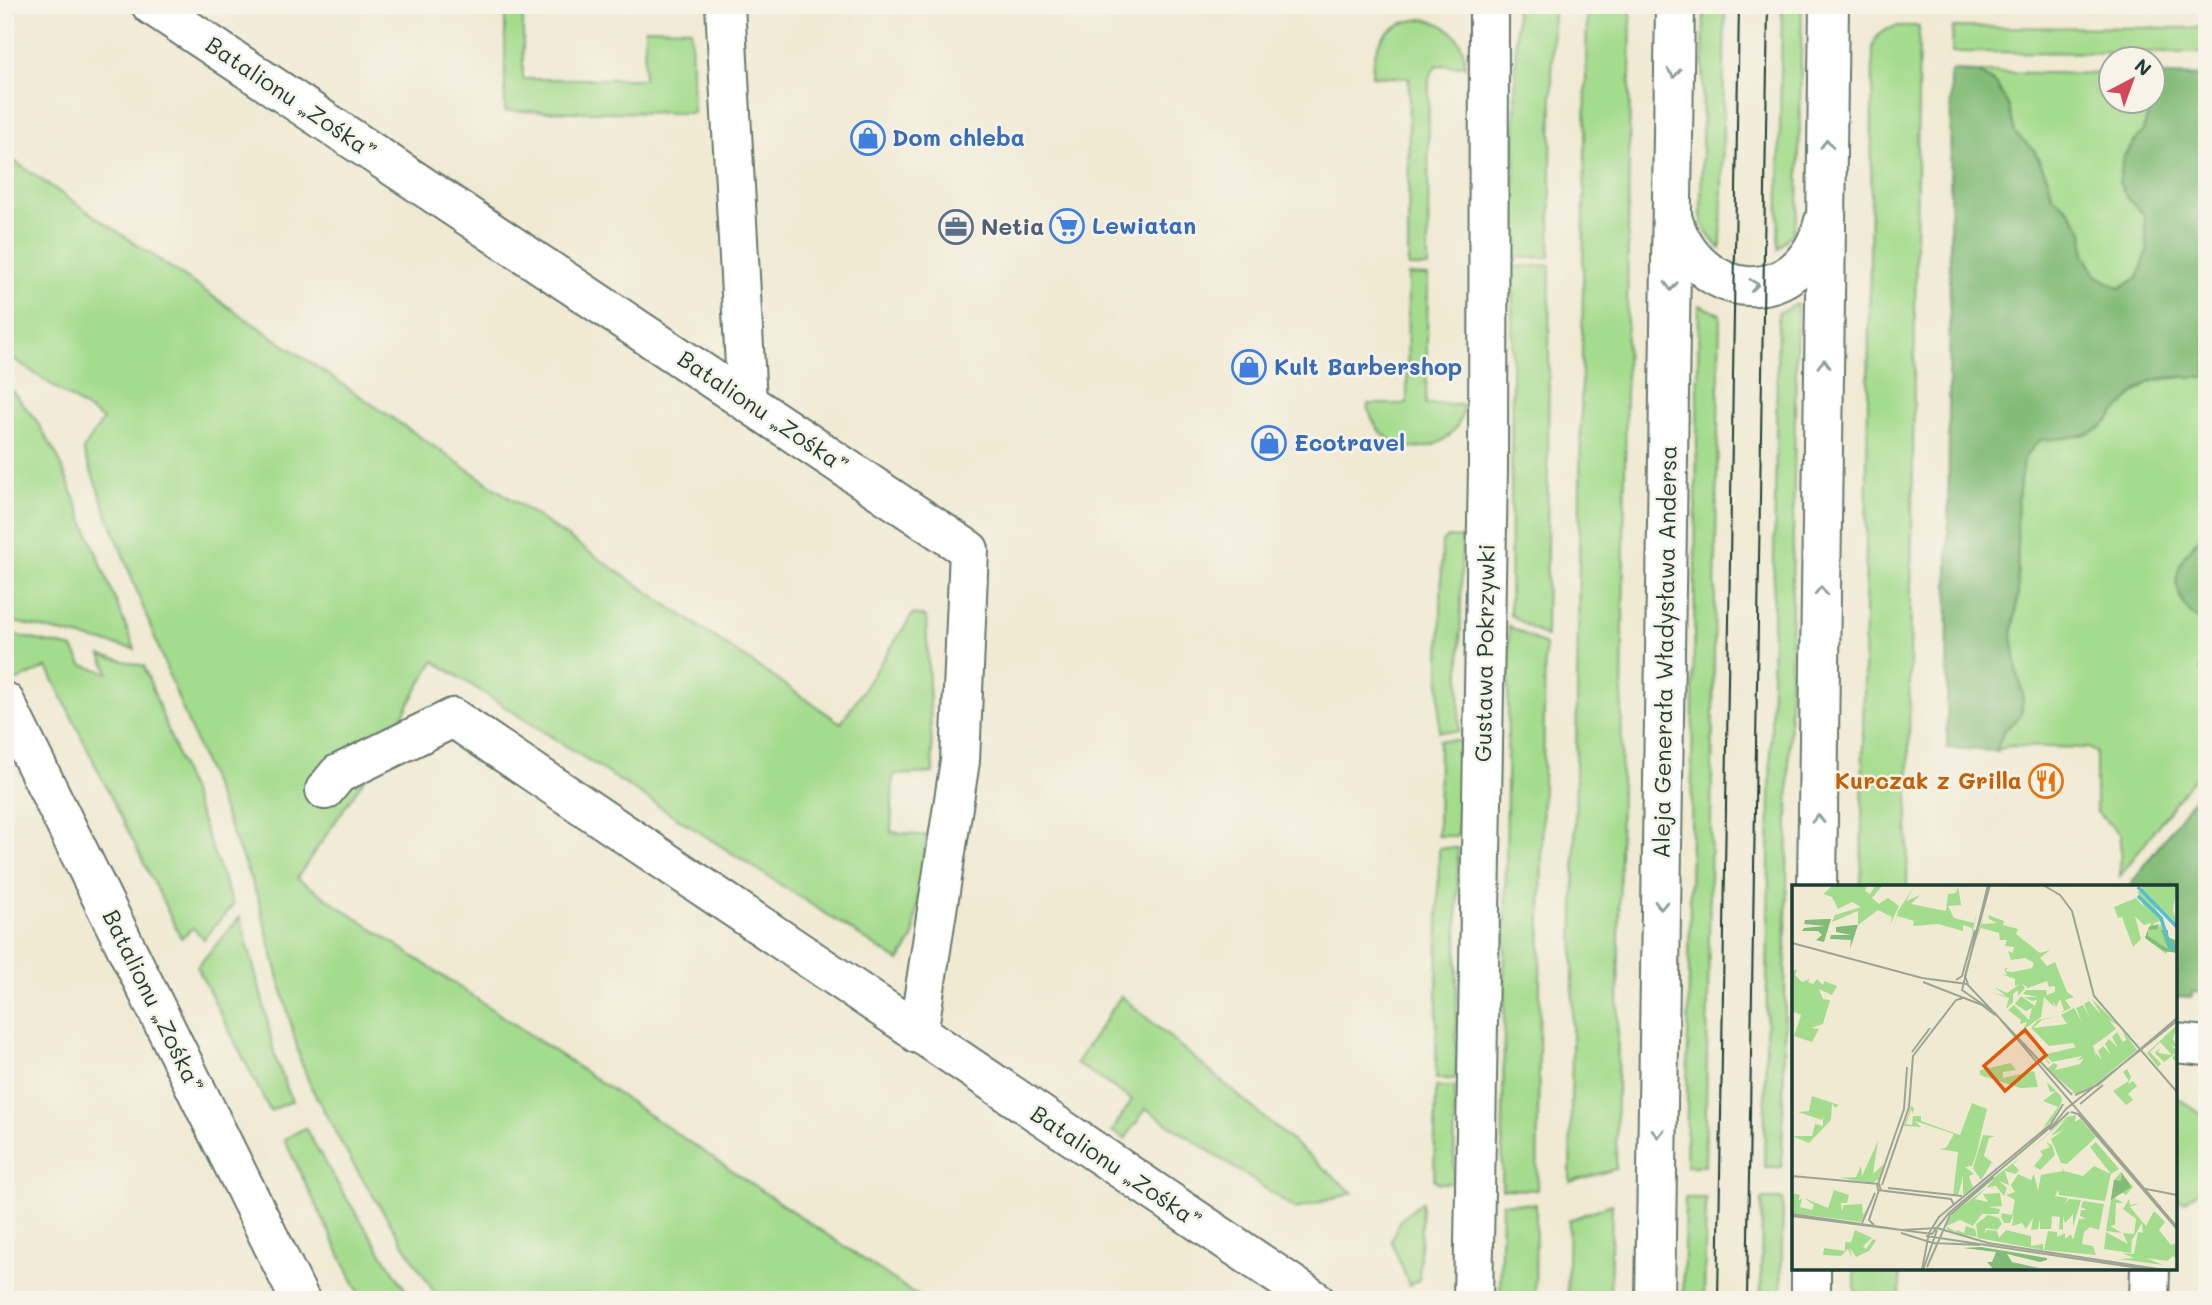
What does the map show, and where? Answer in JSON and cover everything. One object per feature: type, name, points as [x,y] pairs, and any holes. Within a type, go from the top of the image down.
[{"type":"street","name":"Batalionu „Zośka”","points":[[151,5],[969,550],[960,761],[918,1034]]},
{"type":"street","points":[[725,5],[747,402]]},
{"type":"street","name":"Gustawa Pokrzywki","points":[[1473,1300],[1488,468],[1489,5]]},
{"type":"street","name":"Aleja Generała Władysława Andersa","points":[[1655,1300],[1675,5]]},
{"type":"street","points":[[1817,885],[1829,5]]},
{"type":"street","points":[[1672,218],[1682,245],[1710,274],[1734,286],[1754,287],[1776,281],[1807,257],[1819,240],[1826,212]]},
{"type":"street","name":"Batalionu „Zośka”","points":[[5,702],[300,1300]]},
{"type":"street","name":"Batalionu „Zośka”","points":[[325,790],[338,774],[453,718],[1315,1300]]},
{"type":"street","points":[[2177,1043],[2207,1046]]},
{"type":"street","points":[[1811,1270],[1811,1300]]},
{"type":"street","points":[[2149,1300],[2150,1270]]},
{"type":"green space","points":[[505,5],[523,5],[523,79],[644,79],[645,28],[691,29],[693,113],[505,111]]},
{"type":"green space","points":[[1516,5],[1553,5],[1550,257],[1514,258]]},
{"type":"green space","points":[[1587,5],[1631,5],[1616,1169],[1570,1182]]},
{"type":"green space","points":[[1704,5],[1725,5],[1721,249],[1707,233],[1701,214]]},
{"type":"green space","points":[[1782,5],[1802,5],[1798,212],[1793,232],[1778,249]]},
{"type":"green space","points":[[1424,19],[1441,25],[1454,34],[1462,48],[1465,66],[1437,65],[1429,77],[1428,267],[1408,267],[1409,78],[1372,76],[1375,52],[1384,35],[1400,24]]},
{"type":"green space","points":[[1897,26],[1919,26],[1907,885],[1861,885],[1873,48],[1878,36]]},
{"type":"green space","points":[[1953,27],[2206,28],[2206,53],[2166,53],[2166,46],[2096,46],[2096,53],[1952,52]]},
{"type":"green space","points":[[1951,71],[1977,72],[1996,84],[2009,107],[2015,133],[2034,150],[2048,178],[2052,195],[2069,210],[2083,230],[2085,256],[2096,275],[2119,288],[2138,278],[2148,250],[2144,215],[2127,198],[2119,182],[2124,156],[2143,131],[2148,116],[2166,116],[2166,75],[2207,76],[2207,377],[2172,377],[2145,384],[2097,430],[2073,437],[2040,440],[2025,456],[2017,515],[2018,594],[2012,635],[2023,694],[2021,716],[2004,730],[1996,751],[1947,748]]},
{"type":"green space","points":[[1977,72],[2096,74],[2096,116],[2148,116],[2143,131],[2124,156],[2127,198],[2144,215],[2148,250],[2138,278],[2119,288],[2096,275],[2085,256],[2082,230],[2069,210],[2052,195],[2048,178],[2034,150],[2015,133],[2009,107],[1996,84]]},
{"type":"green space","points":[[5,155],[841,723],[913,614],[926,617],[933,773],[893,775],[891,832],[927,836],[913,939],[899,961],[434,661],[371,769],[297,878],[924,1300],[439,1300],[350,1159],[311,1087],[300,1059],[258,898],[83,450],[103,420],[5,353]]},
{"type":"green space","points":[[1550,265],[1546,637],[1510,615],[1513,267]]},
{"type":"green space","points":[[1408,275],[1428,276],[1426,404],[1463,405],[1458,424],[1448,437],[1433,445],[1417,448],[1401,445],[1386,437],[1374,423],[1368,404],[1407,404]]},
{"type":"green space","points":[[1797,304],[1782,1167],[1764,1167],[1778,313]]},
{"type":"green space","points":[[1699,305],[1720,314],[1705,1166],[1686,1166]]},
{"type":"green space","points":[[2207,377],[2207,532],[2193,543],[2188,611],[2207,628],[2207,654],[2200,670],[2207,679],[2207,760],[2120,876],[2121,835],[2096,811],[2096,752],[2088,748],[2008,746],[1996,751],[2004,730],[2021,716],[2023,694],[2012,635],[2018,594],[2017,515],[2020,479],[2025,456],[2039,440],[2067,438],[2101,428],[2126,401],[2151,381]]},
{"type":"green space","points":[[5,382],[36,420],[58,457],[135,649],[5,620],[5,606],[15,599],[5,583],[5,490],[9,486],[5,483]]},
{"type":"green space","points":[[2207,532],[2207,628],[2187,609],[2181,598],[2177,577],[2179,567],[2190,548]]},
{"type":"green space","points":[[1448,537],[1462,538],[1459,732],[1439,731],[1442,542]]},
{"type":"green space","points":[[1509,626],[1545,645],[1537,1190],[1502,1189]]},
{"type":"green space","points":[[5,633],[73,648],[82,665],[109,673],[101,655],[144,666],[233,905],[204,939],[193,928],[181,938],[47,667],[12,683],[5,665]]},
{"type":"green space","points":[[1439,740],[1460,741],[1458,836],[1438,836]]},
{"type":"green space","points":[[2207,780],[2207,993],[2192,992],[2192,997],[2177,996],[2177,885],[2130,885]]},
{"type":"green space","points":[[1439,848],[1458,848],[1456,1079],[1436,1079]]},
{"type":"green space","points":[[240,917],[275,1057],[292,1101],[270,1111],[197,967]]},
{"type":"green space","points":[[1121,996],[1353,1193],[1296,1209],[1146,1109],[1125,1139],[1112,1131],[1132,1100],[1076,1063]]},
{"type":"green space","points":[[1436,1087],[1455,1087],[1454,1183],[1438,1183],[1434,1180]]},
{"type":"green space","points":[[2178,1098],[2207,1118],[2207,1187],[2183,1202],[2177,1197]]},
{"type":"green space","points":[[305,1128],[412,1300],[362,1300],[284,1139]]},
{"type":"green space","points":[[1685,1198],[1706,1198],[1704,1300],[1683,1300]]},
{"type":"green space","points":[[1762,1199],[1783,1199],[1781,1300],[1761,1300]]},
{"type":"green space","points":[[1422,1202],[1419,1280],[1409,1285],[1391,1240],[1400,1220]]},
{"type":"green space","points":[[1502,1203],[1536,1204],[1535,1300],[1500,1300]]},
{"type":"green space","points":[[1612,1204],[1610,1300],[1567,1300],[1569,1220]]},
{"type":"green space","points":[[1855,1270],[1900,1270],[1900,1300],[1855,1300]]},
{"type":"tram line","points":[[1718,1300],[1739,5]]},
{"type":"tram line","points":[[1747,1300],[1768,5]]},
{"type":"place","name":"Dom chleba","points":[[868,138]]},
{"type":"place","name":"Lewiatan","points":[[1067,226]]},
{"type":"place","name":"Netia","points":[[956,227]]},
{"type":"place","name":"Kult Barbershop","points":[[1249,367]]},
{"type":"place","name":"Ecotravel","points":[[1269,443]]},
{"type":"place","name":"Kurczak z Grilla","points":[[2046,781]]}]
